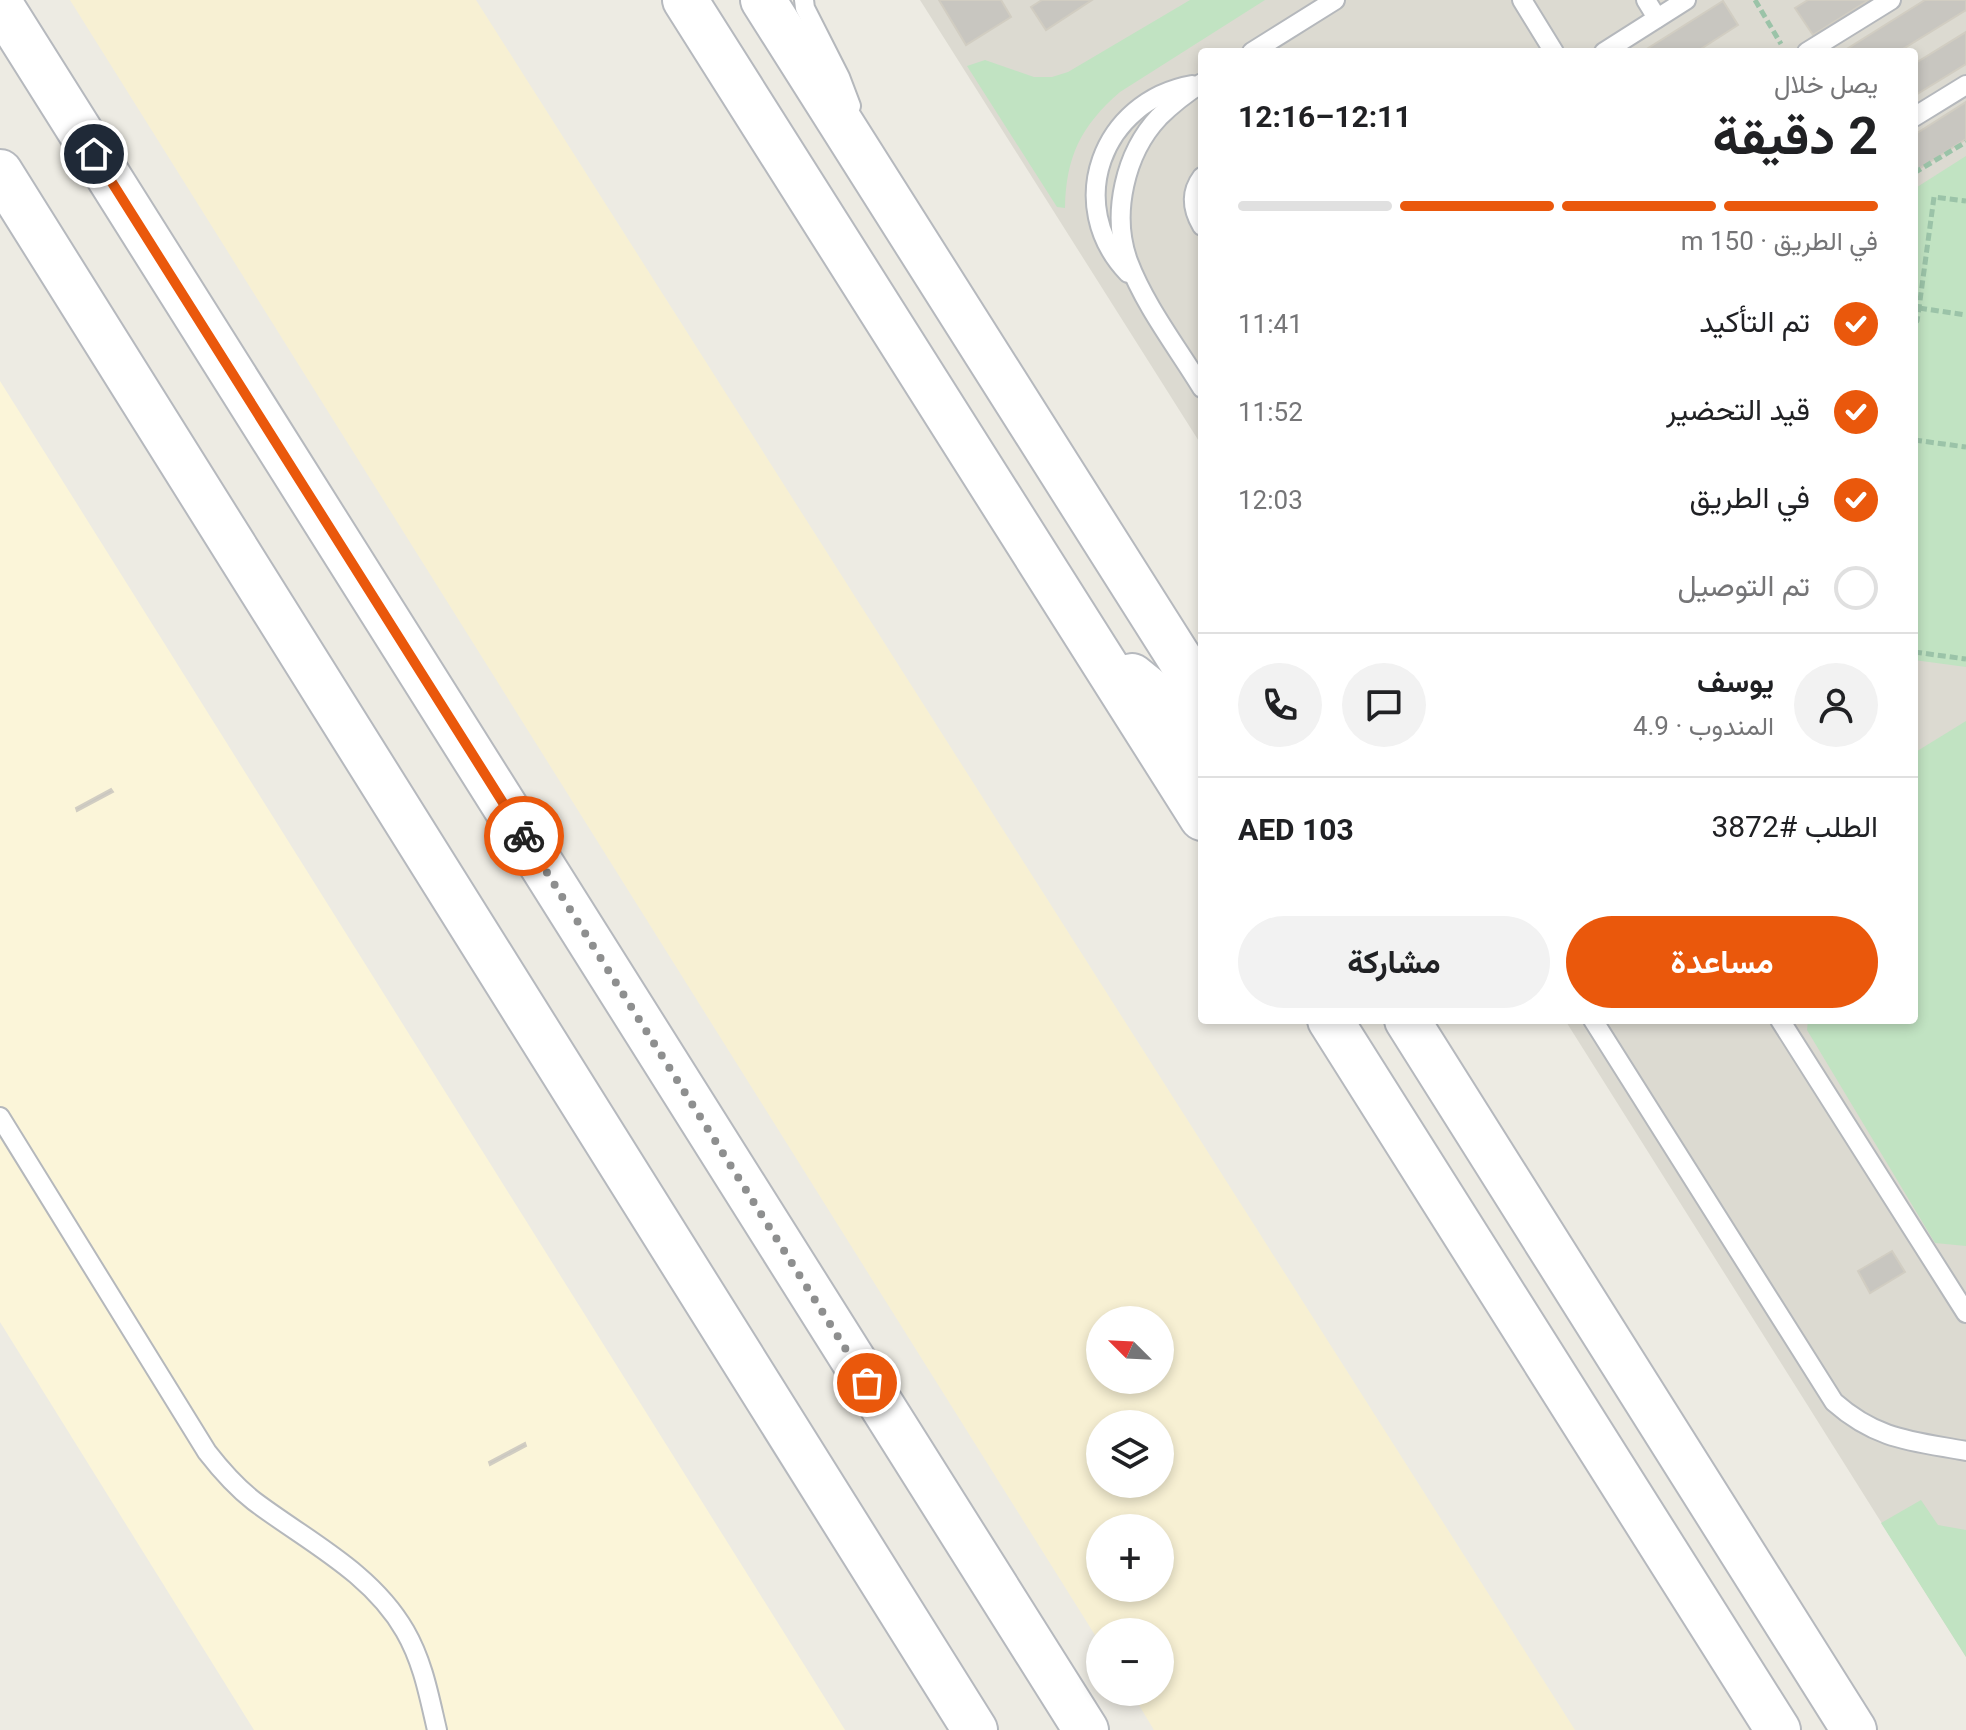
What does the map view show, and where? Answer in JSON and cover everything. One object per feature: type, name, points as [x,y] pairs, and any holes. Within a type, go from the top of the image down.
[{"type":"street","points":[[685,0],[1198,812]]},
{"type":"street","points":[[763,0],[1198,688]]},
{"type":"street","points":[[0,4],[1086,1730]]},
{"type":"street","points":[[0,172],[975,1730]]},
{"type":"street","points":[[1102,659],[1149,688],[1198,745]]},
{"type":"street","points":[[1333,1024],[1778,1730]]},
{"type":"street","points":[[1410,1024],[1854,1730]]},
{"type":"lane","points":[[804,0],[849,101],[860,152]]},
{"type":"lane","points":[[1258,48],[1335,0]]},
{"type":"lane","points":[[1522,0],[1552,48]]},
{"type":"lane","points":[[1646,0],[1657,18]]},
{"type":"lane","points":[[1610,48],[1686,0]]},
{"type":"lane","points":[[1813,48],[1891,0]]},
{"type":"lane","points":[[1138,283],[1117,262],[1102,235],[1096,206],[1097,176],[1106,146],[1123,121],[1146,101],[1173,88],[1198,84]]},
{"type":"lane","points":[[1918,115],[1966,85]]},
{"type":"lane","points":[[1198,86],[1157,119],[1140,143],[1128,170],[1122,199],[1121,228],[1127,257],[1138,283],[1198,381]]},
{"type":"lane","points":[[1198,185],[1193,195],[1198,217]]},
{"type":"lane","points":[[1596,1024],[1834,1402],[1874,1432],[1966,1451]]},
{"type":"lane","points":[[1783,1024],[1966,1313]]},
{"type":"lane","points":[[0,1117],[207,1452],[227,1477],[251,1499],[342,1563],[367,1583],[388,1606],[406,1632],[419,1660],[437,1730]]},
{"type":"path","points":[[1755,0],[1784,48]]},
{"type":"path","points":[[1918,171],[1966,142]]},
{"type":"path","points":[[1918,314],[1934,197],[1966,201]]},
{"type":"path","points":[[1919,308],[1966,315]]},
{"type":"path","points":[[1918,441],[1966,447]]},
{"type":"path","points":[[1918,653],[1966,659]]},
{"type":"shaded area","points":[[920,0],[1966,0],[1966,1657],[1568,1024],[1918,1024],[1918,48],[1198,48],[1198,440]]},
{"type":"shaded area","points":[[0,381],[845,1730],[254,1730],[0,1322]]},
{"type":"green space","points":[[1190,0],[1265,0],[1120,92],[1106,105],[1078,143],[1069,173],[1065,208],[1057,207],[967,66],[985,60],[1034,77],[1052,77],[1068,72]]},
{"type":"green space","points":[[1966,156],[1966,667],[1918,661],[1918,186]]},
{"type":"green space","points":[[1966,721],[1966,1246],[1935,1243],[1807,1030],[1808,1024],[1918,1024],[1918,751]]},
{"type":"green space","points":[[1921,1500],[1938,1525],[1966,1530],[1966,1657],[1881,1523]]},
{"type":"sand","points":[[70,0],[476,0],[1575,1730],[1154,1730],[1139,1706],[1174,1706],[1174,1618],[1086,1618],[1086,1621]]},
{"type":"building","points":[[939,0],[1001,0],[1011,17],[966,45]]},
{"type":"building","points":[[1042,0],[1092,0],[1046,30],[1031,7]]},
{"type":"building","points":[[1808,0],[1869,0],[1813,35],[1795,8]]},
{"type":"building","points":[[1925,0],[1966,0],[1966,10],[1904,48],[1848,48]]},
{"type":"building","points":[[1723,1],[1738,25],[1702,48],[1648,48]]},
{"type":"building","points":[[1966,32],[1966,64],[1918,94],[1918,62]]},
{"type":"building","points":[[1966,102],[1966,139],[1918,169],[1918,132]]},
{"type":"building","points":[[111,789],[113,792],[77,811],[76,808]]},
{"type":"building","points":[[1892,1251],[1905,1272],[1870,1293],[1858,1271]]},
{"type":"building","points":[[525,1443],[526,1446],[490,1465],[489,1462]]},
{"type":"way so far","points":[[524,836],[867,1383]]},
{"type":"route","points":[[94,154],[524,836]]}]
